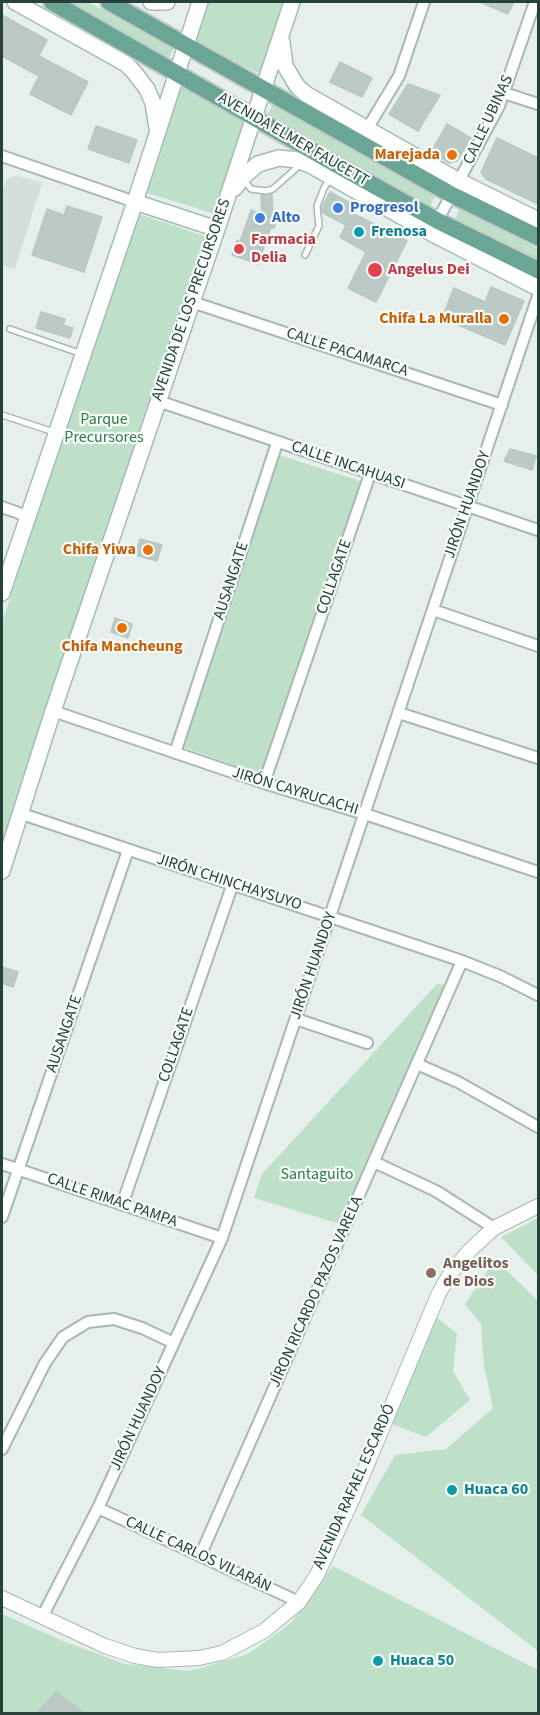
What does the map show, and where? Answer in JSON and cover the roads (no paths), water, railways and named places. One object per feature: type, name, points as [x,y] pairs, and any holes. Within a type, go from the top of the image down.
[{"type":"main road","points":[[15,2],[126,64],[147,89],[153,103],[157,133]]},
{"type":"main road","name":"AVENIDA ELMER FAUCETT","points":[[52,2],[254,118],[334,171],[538,288]]},
{"type":"main road","name":"AVENIDA ELMER FAUCETT","points":[[109,2],[264,88],[455,188],[538,237]]},
{"type":"main road","points":[[151,2],[167,2]]},
{"type":"main road","points":[[2,592],[135,202],[200,2]]},
{"type":"main road","name":"AVENIDA DE LOS PRECURSORES","points":[[2,871],[53,711],[292,2]]},
{"type":"main road","name":"AVENIDA ELMER FAUCETT","points":[[283,30],[282,54],[285,66],[297,86],[306,94],[367,129],[455,188],[538,220]]},
{"type":"main road","name":"AVENIDA ELMER FAUCETT","points":[[225,206],[242,178],[258,164],[267,160],[288,158],[334,171]]},
{"type":"main road","points":[[135,202],[217,229]]},
{"type":"main road","name":"AVENIDA ELMER FAUCETT","points":[[434,227],[538,270]]},
{"type":"street","points":[[367,129],[399,76],[424,2]]},
{"type":"street","name":"CALLE UBINAS","points":[[434,227],[504,93],[535,2]]},
{"type":"street","points":[[504,93],[538,104]]},
{"type":"street","points":[[2,156],[135,202]]},
{"type":"street","name":"JIRÓN HUANDOY","points":[[42,1617],[98,1508],[222,1238],[538,296]]},
{"type":"street","name":"CALLE PACAMARCA","points":[[192,302],[502,405]]},
{"type":"street","name":"CALLE INCAHUASI","points":[[158,401],[538,530]]},
{"type":"street","name":"AUSANGATE","points":[[175,753],[277,442]]},
{"type":"street","name":"COLLAGATE","points":[[264,783],[370,474]]},
{"type":"street","points":[[2,507],[27,516]]},
{"type":"street","points":[[433,610],[538,646]]},
{"type":"street","name":"JIRÓN CAYRUCACHI","points":[[53,711],[264,783],[538,872]]},
{"type":"street","points":[[399,713],[538,758]]},
{"type":"street","name":"JIRÓN CHINCHAYSUYO","points":[[20,813],[232,886],[331,916],[462,961],[538,995]]},
{"type":"street","name":"AUSANGATE","points":[[2,1217],[128,850]]},
{"type":"street","name":"COLLAGATE","points":[[122,1205],[232,886]]},
{"type":"street","name":"JÍRON RICARDO PAZOS VARELA","points":[[200,1556],[462,961]]},
{"type":"street","points":[[296,1019],[367,1043]]},
{"type":"street","points":[[417,1064],[487,1098],[538,1127]]},
{"type":"street","points":[[374,1162],[436,1191],[494,1228]]},
{"type":"street","name":"CALLE RIMAC PAMPA","points":[[2,1164],[222,1238]]},
{"type":"street","name":"AVENIDA RAFAEL ESCARDÓ","points":[[2,1598],[105,1646],[135,1656],[158,1660],[180,1660],[222,1653],[264,1631],[299,1602],[317,1575],[334,1542],[439,1293],[450,1274],[469,1251],[494,1228],[538,1206]]},
{"type":"street","points":[[2,1449],[45,1363],[63,1337],[88,1322],[114,1319],[174,1342]]},
{"type":"street","name":"CALLE CARLOS VILARÁN","points":[[98,1508],[299,1602]]},
{"type":"lane","points":[[242,178],[251,189],[266,191],[273,189],[304,162]]},
{"type":"lane","points":[[305,255],[319,226],[317,206],[334,171]]},
{"type":"lane","points":[[10,329],[83,354]]},
{"type":"lane","points":[[2,415],[56,433]]},
{"type":"place","name":"Marejada","points":[[452,155]]},
{"type":"place","name":"Progresol","points":[[338,208]]},
{"type":"place","name":"Alto","points":[[260,218]]},
{"type":"place","name":"Frenosa","points":[[359,232]]},
{"type":"place","name":"Farmacia Delia","points":[[239,249]]},
{"type":"place","name":"Angelus Dei","points":[[375,270]]},
{"type":"place","name":"Chifa La Muralla","points":[[504,319]]},
{"type":"place","name":"Chifa Yiwa","points":[[148,550]]},
{"type":"place","name":"Chifa Mancheung","points":[[122,628]]},
{"type":"place","name":"Angelitos de Dios","points":[[431,1273]]},
{"type":"place","name":"Huaca 60","points":[[452,1490]]},
{"type":"place","name":"Huaca 50","points":[[378,1661]]},
{"type":"park label","name":"Parque Precursores","points":[[104,429]]},
{"type":"park label","name":"Santaguito","points":[[317,1175]]}]
